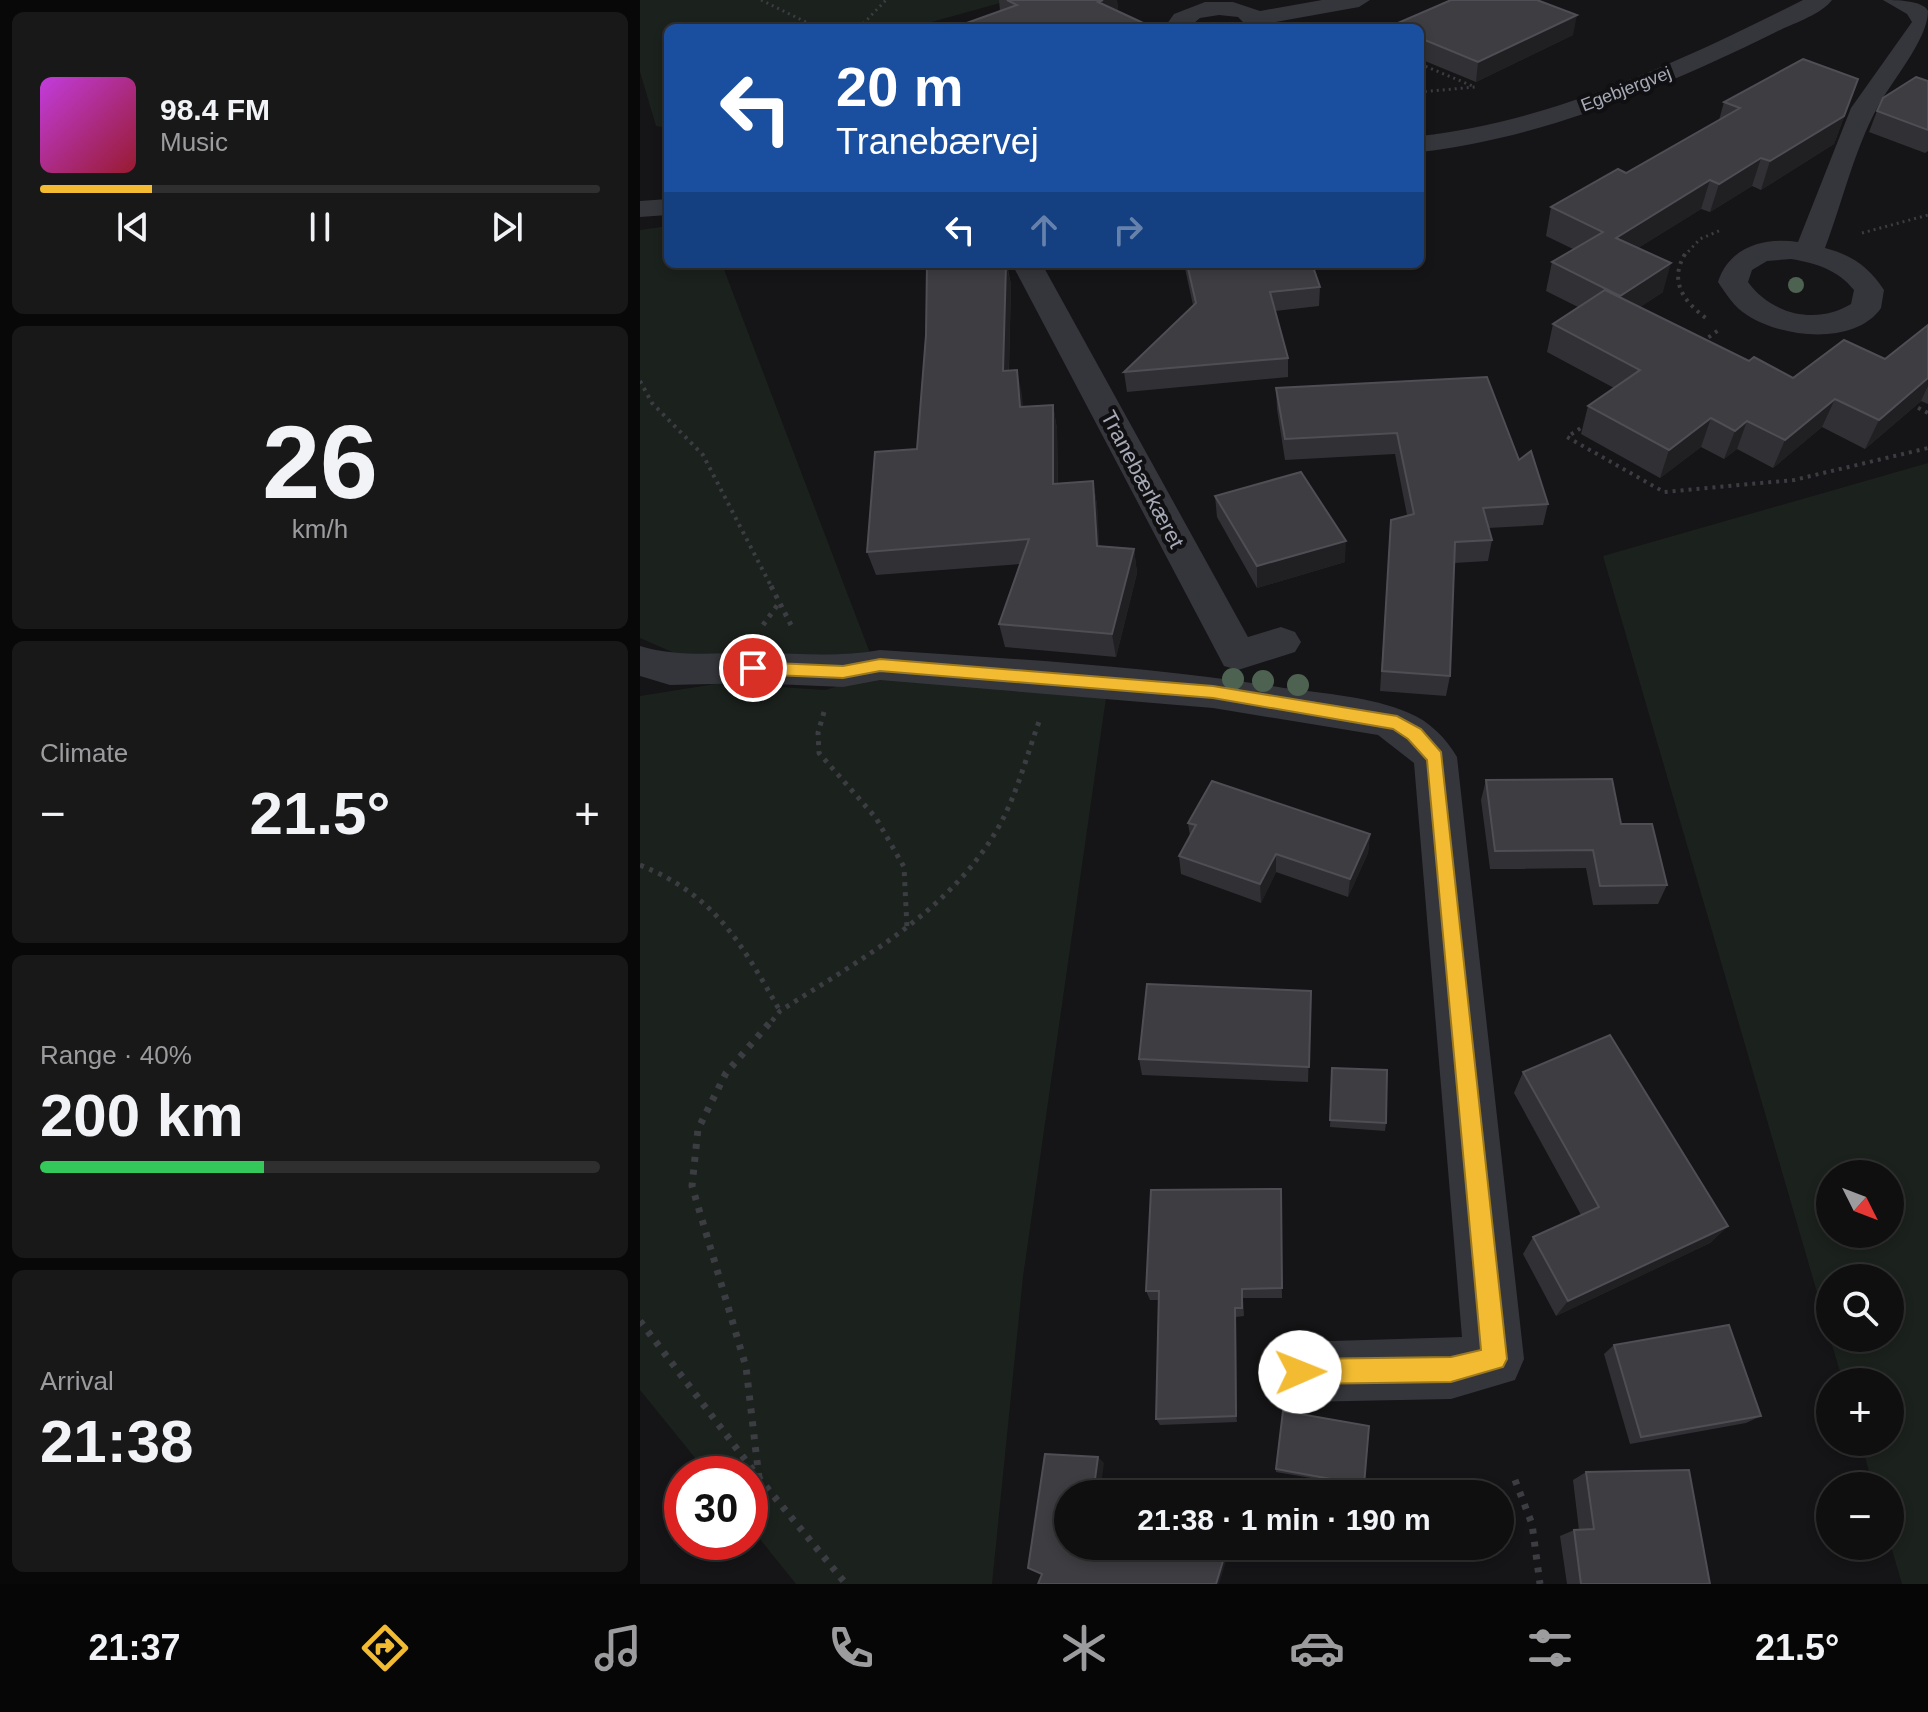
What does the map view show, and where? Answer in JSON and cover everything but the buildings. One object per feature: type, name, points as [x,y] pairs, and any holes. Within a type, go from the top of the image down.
[{"type":"street","points":[[1178,24],[1182,18],[1204,10],[1233,9],[1259,24],[1359,0]]},
{"type":"street","name":"Egebjergvej","points":[[1424,144],[1445,142],[1590,104],[1716,54],[1821,0]]},
{"type":"street","points":[[1809,252],[1864,108],[1924,22],[1915,9],[1894,0]]},
{"type":"street","points":[[640,209],[664,207]]},
{"type":"street","name":"Tranebærkæret","points":[[1029,268],[1238,655],[1281,642]]},
{"type":"street","points":[[640,661],[670,670],[825,671],[880,665],[1056,677],[1213,692],[1374,718],[1397,723],[1415,734],[1435,757],[1494,1359],[1451,1369],[1300,1372]]},
{"type":"path","points":[[761,0],[810,24]]},
{"type":"path","points":[[863,24],[886,0]]},
{"type":"path","points":[[1424,66],[1475,87],[1424,92]]},
{"type":"path","points":[[1695,347],[1721,329],[1683,297],[1678,273],[1680,259],[1696,242],[1728,227]]},
{"type":"path","points":[[640,381],[658,414],[694,442],[703,455],[804,649],[825,671],[826,703],[818,733],[819,753],[876,818],[904,867],[907,928]]},
{"type":"path","points":[[1901,399],[1928,413]]},
{"type":"path","points":[[1593,419],[1567,437],[1664,492],[1794,480],[1928,448]]},
{"type":"path","points":[[756,1456],[746,1367],[692,1186],[698,1129],[726,1073],[780,1011],[907,928],[960,880],[999,827],[1056,677]]},
{"type":"path","points":[[640,865],[696,890],[727,921],[780,1011]]},
{"type":"path","points":[[640,1321],[742,1456]]},
{"type":"path","points":[[1515,1480],[1532,1524],[1540,1584]]},
{"type":"path","points":[[768,1489],[846,1584]]},
{"type":"shaded area","points":[[640,0],[1011,0],[925,24],[664,24],[664,127],[656,126],[640,72]]},
{"type":"shaded area","points":[[664,227],[664,268],[724,268],[870,653],[690,660],[640,638],[640,230]]},
{"type":"shaded area","points":[[1928,463],[1928,1584],[1902,1584],[1895,1560],[1904,1560],[1904,1472],[1869,1472],[1865,1456],[1904,1456],[1904,1368],[1839,1368],[1834,1352],[1904,1352],[1904,1264],[1816,1264],[1816,1289],[1603,556]]},
{"type":"shaded area","points":[[866,678],[1106,698],[1023,1277],[992,1584],[796,1584],[768,1549],[768,1456],[693,1456],[640,1390],[640,696],[721,683],[825,690]]},
{"type":"route","points":[[753,668],[843,672],[880,665],[1213,692],[1397,723],[1415,734],[1435,757],[1494,1359],[1451,1369],[1300,1372]]}]
